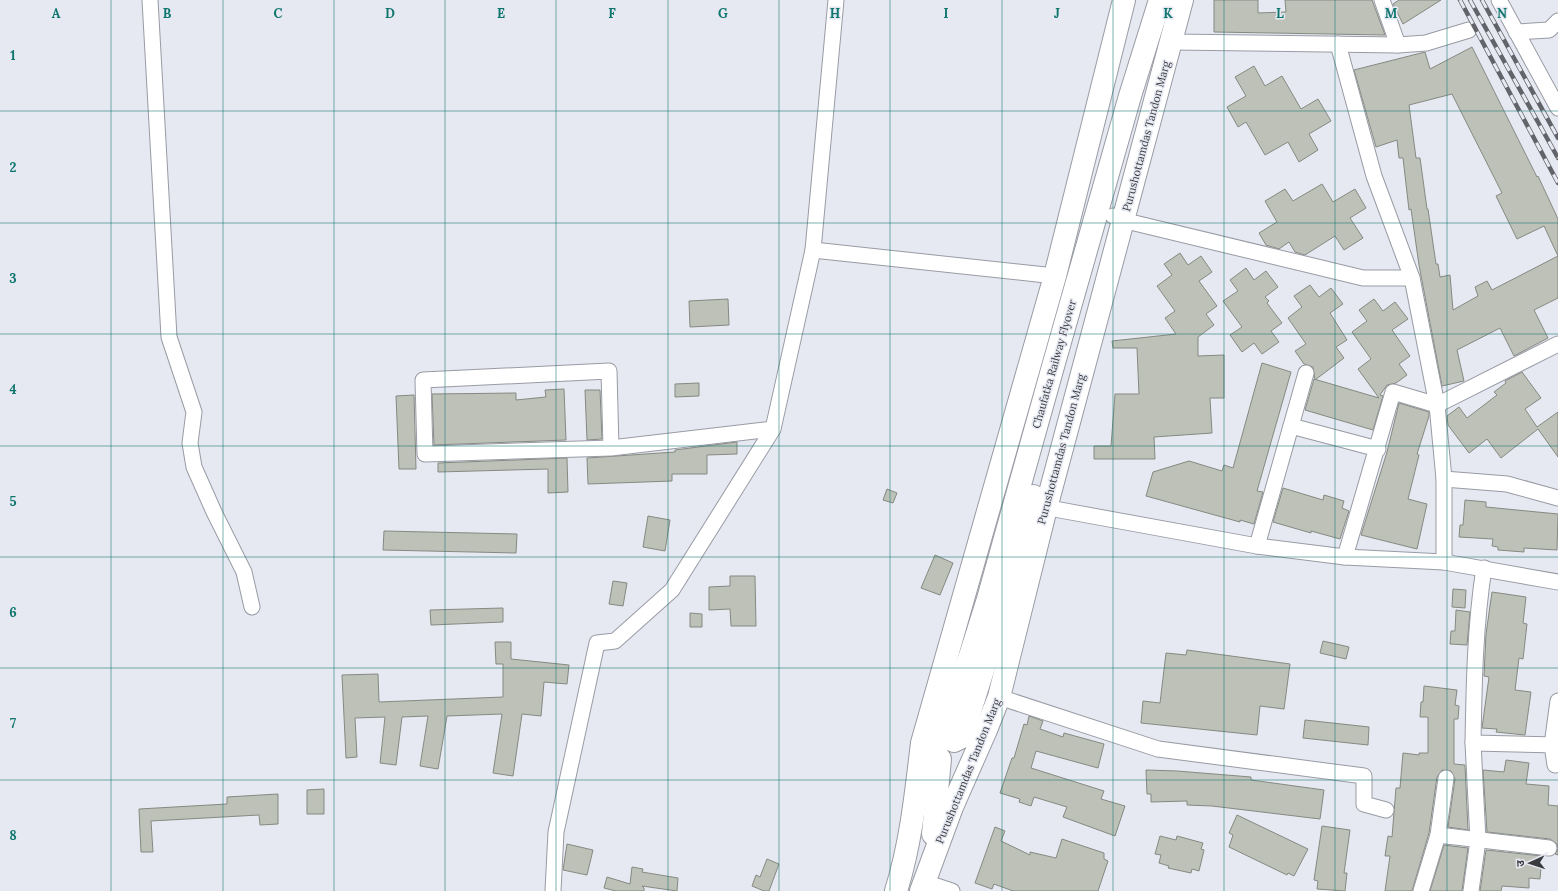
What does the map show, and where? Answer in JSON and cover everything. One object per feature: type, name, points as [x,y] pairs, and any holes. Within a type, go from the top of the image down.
[{"type":"main road","points":[[896,891],[905,854],[915,800],[922,744],[1054,276],[1124,0]]},
{"type":"main road","name":"Chaufatka Railway Flyover","points":[[938,757],[943,726],[970,656],[988,599],[1130,96],[1160,0]]},
{"type":"main road","points":[[943,726],[944,736],[947,739],[954,740],[962,736],[1009,587],[1038,506],[1118,218],[1175,0]]},
{"type":"main road","name":"Purushottamdas Tandon Marg","points":[[1118,218],[1172,42],[1182,0]]},
{"type":"main road","name":"Purushottamdas Tandon Marg","points":[[925,880],[952,807],[999,697],[1038,506]]},
{"type":"main road","points":[[938,757],[949,761],[966,754],[986,730]]},
{"type":"main road","points":[[905,854],[938,757]]},
{"type":"main road","points":[[925,880],[938,757]]},
{"type":"street","points":[[150,0],[168,337],[180,367],[194,412],[190,443],[194,467],[214,512],[244,572],[252,607]]},
{"type":"street","points":[[553,891],[556,832],[597,643],[615,641],[672,590],[773,429],[813,250],[836,0]]},
{"type":"street","points":[[1382,0],[1398,45]]},
{"type":"street","points":[[1499,0],[1558,106]]},
{"type":"street","points":[[1516,32],[1549,30],[1558,21]]},
{"type":"street","points":[[1172,42],[1398,45],[1426,43],[1469,30]]},
{"type":"street","points":[[1338,44],[1374,176],[1412,278],[1437,406],[1444,479],[1444,562]]},
{"type":"street","points":[[1118,218],[1363,278],[1412,278]]},
{"type":"street","points":[[813,250],[1054,276]]},
{"type":"street","points":[[1345,558],[1378,449],[1393,392],[1437,406],[1558,344]]},
{"type":"street","points":[[611,448],[609,371],[423,380],[425,454],[611,448],[773,429]]},
{"type":"street","points":[[1257,546],[1306,372]]},
{"type":"street","points":[[1291,426],[1378,449]]},
{"type":"street","points":[[1444,479],[1507,484],[1558,498]]},
{"type":"street","points":[[1038,506],[1257,546],[1345,558],[1444,562],[1558,582]]},
{"type":"street","points":[[1471,891],[1478,840],[1473,742],[1474,657],[1478,608],[1484,568]]},
{"type":"street","points":[[999,697],[1158,749],[1364,776],[1364,804],[1386,810]]},
{"type":"street","points":[[1555,765],[1558,701]]},
{"type":"street","points":[[1473,742],[1555,745]]},
{"type":"street","points":[[1421,891],[1438,835],[1446,778]]},
{"type":"street","points":[[1438,835],[1549,848]]},
{"type":"street","points":[[925,880],[952,891]]},
{"type":"building","points":[[1214,0],[1258,0],[1258,13],[1286,12],[1285,0],[1372,0],[1385,35],[1214,32]]},
{"type":"building","points":[[1399,0],[1441,0],[1403,24],[1393,4]]},
{"type":"building","points":[[1472,47],[1537,177],[1538,176],[1558,219],[1558,256],[1558,298],[1534,310],[1548,338],[1514,356],[1500,328],[1457,350],[1464,381],[1442,386],[1419,265],[1411,209],[1409,210],[1403,158],[1399,158],[1397,140],[1376,147],[1354,70],[1425,52],[1430,69]],"holes":[[[1452,94],[1502,193],[1496,196],[1517,239],[1544,226],[1558,256],[1492,290],[1487,281],[1475,287],[1478,296],[1453,310],[1450,275],[1440,277],[1438,264],[1436,264],[1420,158],[1416,158],[1409,105]]]},
{"type":"building","points":[[1254,66],[1265,86],[1282,76],[1301,109],[1318,99],[1331,121],[1309,134],[1318,150],[1299,162],[1288,142],[1265,155],[1246,122],[1238,127],[1227,107],[1246,96],[1235,77]]},
{"type":"building","points":[[1322,184],[1333,202],[1355,189],[1366,208],[1350,218],[1363,238],[1344,250],[1335,236],[1305,255],[1295,252],[1289,242],[1279,249],[1266,245],[1259,233],[1277,222],[1265,201],[1285,189],[1293,201]]},
{"type":"building","points":[[1180,253],[1188,265],[1201,256],[1212,272],[1199,281],[1217,306],[1206,314],[1214,325],[1198,337],[1198,356],[1224,355],[1224,398],[1210,398],[1212,433],[1154,437],[1155,459],[1094,459],[1094,446],[1111,446],[1115,394],[1139,394],[1137,348],[1113,348],[1112,341],[1176,334],[1165,318],[1175,311],[1157,286],[1172,275],[1164,264]]},
{"type":"building","points":[[1246,268],[1254,280],[1266,271],[1278,287],[1265,297],[1269,301],[1267,303],[1282,323],[1271,331],[1279,342],[1262,354],[1254,343],[1242,352],[1230,335],[1242,327],[1223,301],[1238,291],[1230,280]]},
{"type":"building","points":[[1310,285],[1319,297],[1331,288],[1343,304],[1330,313],[1347,340],[1336,347],[1344,358],[1315,380],[1313,367],[1304,364],[1295,351],[1306,344],[1288,318],[1302,307],[1294,296]]},
{"type":"building","points":[[728,299],[729,325],[690,327],[689,301]]},
{"type":"building","points":[[1374,299],[1383,311],[1395,302],[1408,319],[1392,330],[1410,356],[1399,364],[1407,375],[1396,383],[1387,385],[1380,395],[1383,396],[1373,430],[1305,410],[1314,379],[1379,398],[1358,369],[1371,359],[1352,332],[1367,321],[1359,310]]},
{"type":"building","points":[[1262,363],[1291,372],[1257,491],[1263,492],[1254,524],[1240,520],[1240,522],[1146,496],[1153,472],[1189,461],[1222,471],[1224,465],[1233,468]]},
{"type":"building","points":[[1522,372],[1541,398],[1525,409],[1537,427],[1558,412],[1558,457],[1538,429],[1501,458],[1487,439],[1469,453],[1448,425],[1447,416],[1459,407],[1467,418],[1497,395],[1494,392],[1506,383],[1505,381]]},
{"type":"building","points":[[699,383],[699,396],[675,397],[675,384]]},
{"type":"building","points":[[564,389],[566,440],[434,445],[432,394],[516,393],[516,400],[546,397],[545,390]]},
{"type":"building","points":[[585,390],[600,390],[602,439],[587,440]]},
{"type":"building","points":[[414,395],[416,469],[399,469],[396,396]]},
{"type":"building","points":[[1399,403],[1429,412],[1417,454],[1419,455],[1408,499],[1427,504],[1417,549],[1361,535],[1387,452]]},
{"type":"building","points":[[737,442],[737,454],[707,455],[707,474],[672,474],[672,481],[588,484],[587,458],[675,452],[675,450]]},
{"type":"building","points":[[567,458],[568,492],[548,493],[548,469],[438,472],[438,463]]},
{"type":"building","points":[[1283,488],[1323,500],[1324,495],[1344,501],[1342,508],[1349,511],[1340,539],[1311,531],[1311,533],[1273,522]]},
{"type":"building","points":[[887,489],[897,493],[893,503],[883,500]]},
{"type":"building","points":[[1465,500],[1486,502],[1486,507],[1558,514],[1557,550],[1524,548],[1524,552],[1498,550],[1498,547],[1492,546],[1493,539],[1459,537],[1460,525],[1463,525]]},
{"type":"building","points":[[648,516],[670,520],[665,551],[643,547]]},
{"type":"building","points":[[384,531],[517,534],[516,553],[383,550]]},
{"type":"building","points":[[935,555],[953,563],[940,595],[921,588]]},
{"type":"building","points":[[730,576],[755,576],[756,626],[731,626],[730,609],[709,610],[709,587],[730,586]]},
{"type":"building","points":[[613,581],[627,583],[623,606],[609,604]]},
{"type":"building","points":[[1453,589],[1466,590],[1465,608],[1452,607]]},
{"type":"building","points":[[1492,592],[1526,597],[1523,623],[1527,624],[1523,659],[1519,658],[1515,690],[1531,692],[1525,735],[1496,732],[1497,729],[1482,728],[1489,677],[1484,676],[1486,634]]},
{"type":"building","points":[[503,608],[503,622],[431,625],[430,610]]},
{"type":"building","points":[[1456,610],[1470,612],[1467,645],[1450,644],[1451,631],[1455,631]]},
{"type":"building","points":[[690,613],[702,614],[702,627],[690,627]]},
{"type":"building","points":[[1323,641],[1349,647],[1346,659],[1320,653]]},
{"type":"building","points":[[495,642],[511,642],[511,659],[569,665],[567,684],[544,682],[541,716],[522,714],[513,776],[493,773],[502,714],[447,716],[438,769],[420,766],[428,716],[402,717],[396,765],[380,763],[385,717],[355,718],[357,757],[346,758],[342,675],[378,674],[379,702],[503,697],[503,664],[496,664]]},
{"type":"building","points":[[1187,650],[1290,664],[1284,709],[1260,706],[1257,735],[1141,723],[1143,701],[1160,703],[1166,653],[1186,655]]},
{"type":"building","points":[[1424,686],[1457,690],[1455,705],[1459,706],[1458,719],[1454,719],[1454,764],[1465,765],[1468,830],[1448,827],[1455,779],[1451,771],[1442,770],[1437,777],[1429,833],[1412,891],[1385,891],[1390,856],[1385,856],[1388,836],[1392,837],[1396,788],[1400,788],[1403,753],[1419,755],[1419,753],[1428,753],[1428,717],[1420,717]]},
{"type":"building","points":[[1029,716],[1043,721],[1040,729],[1063,737],[1064,733],[1104,744],[1098,768],[1036,751],[1031,768],[1104,791],[1101,799],[1125,806],[1115,836],[1063,817],[1067,807],[1034,797],[1031,806],[1019,802],[1020,799],[1000,793],[1012,758],[1014,758],[1024,724],[1027,725]]},
{"type":"building","points":[[1305,720],[1369,727],[1368,745],[1303,738]]},
{"type":"building","points":[[1506,760],[1529,763],[1526,784],[1549,786],[1548,805],[1558,806],[1558,849],[1557,844],[1550,839],[1487,832],[1483,770],[1504,772]]},
{"type":"building","points":[[1146,770],[1251,777],[1251,780],[1324,790],[1320,819],[1212,806],[1187,805],[1187,801],[1151,802],[1151,794],[1147,794]]},
{"type":"building","points":[[324,789],[324,814],[307,814],[307,790]]},
{"type":"building","points":[[278,794],[278,824],[260,825],[259,815],[151,821],[153,852],[141,852],[139,809],[227,804],[227,797]]},
{"type":"building","points":[[1237,815],[1308,849],[1294,876],[1288,873],[1287,875],[1229,847],[1233,835],[1229,833]]},
{"type":"building","points":[[1322,826],[1350,830],[1344,873],[1347,873],[1345,891],[1317,889],[1318,881],[1314,880]]},
{"type":"building","points":[[995,827],[1005,831],[1001,841],[1030,855],[1030,852],[1056,858],[1062,839],[1104,853],[1104,859],[1108,861],[1098,891],[1013,891],[994,884],[992,889],[975,883]]},
{"type":"building","points":[[1160,836],[1176,840],[1177,836],[1203,843],[1201,849],[1204,850],[1199,871],[1192,869],[1191,873],[1168,868],[1169,866],[1159,863],[1161,855],[1155,854]]},
{"type":"building","points":[[567,844],[593,850],[587,875],[563,870]]},
{"type":"building","points":[[1444,845],[1468,848],[1462,891],[1430,891]]},
{"type":"building","points":[[1486,850],[1542,856],[1540,879],[1529,878],[1529,888],[1502,886],[1501,891],[1480,891]]},
{"type":"building","points":[[767,859],[779,864],[769,891],[764,891],[752,886],[756,875],[760,877]]},
{"type":"building","points":[[632,867],[643,869],[642,872],[678,878],[677,891],[642,886],[644,891],[616,891],[604,888],[607,877],[630,884]]},
{"type":"railway","points":[[1460,0],[1558,183]]},
{"type":"railway","points":[[1470,0],[1558,158]]},
{"type":"railway","points":[[1482,0],[1558,138]]}]
